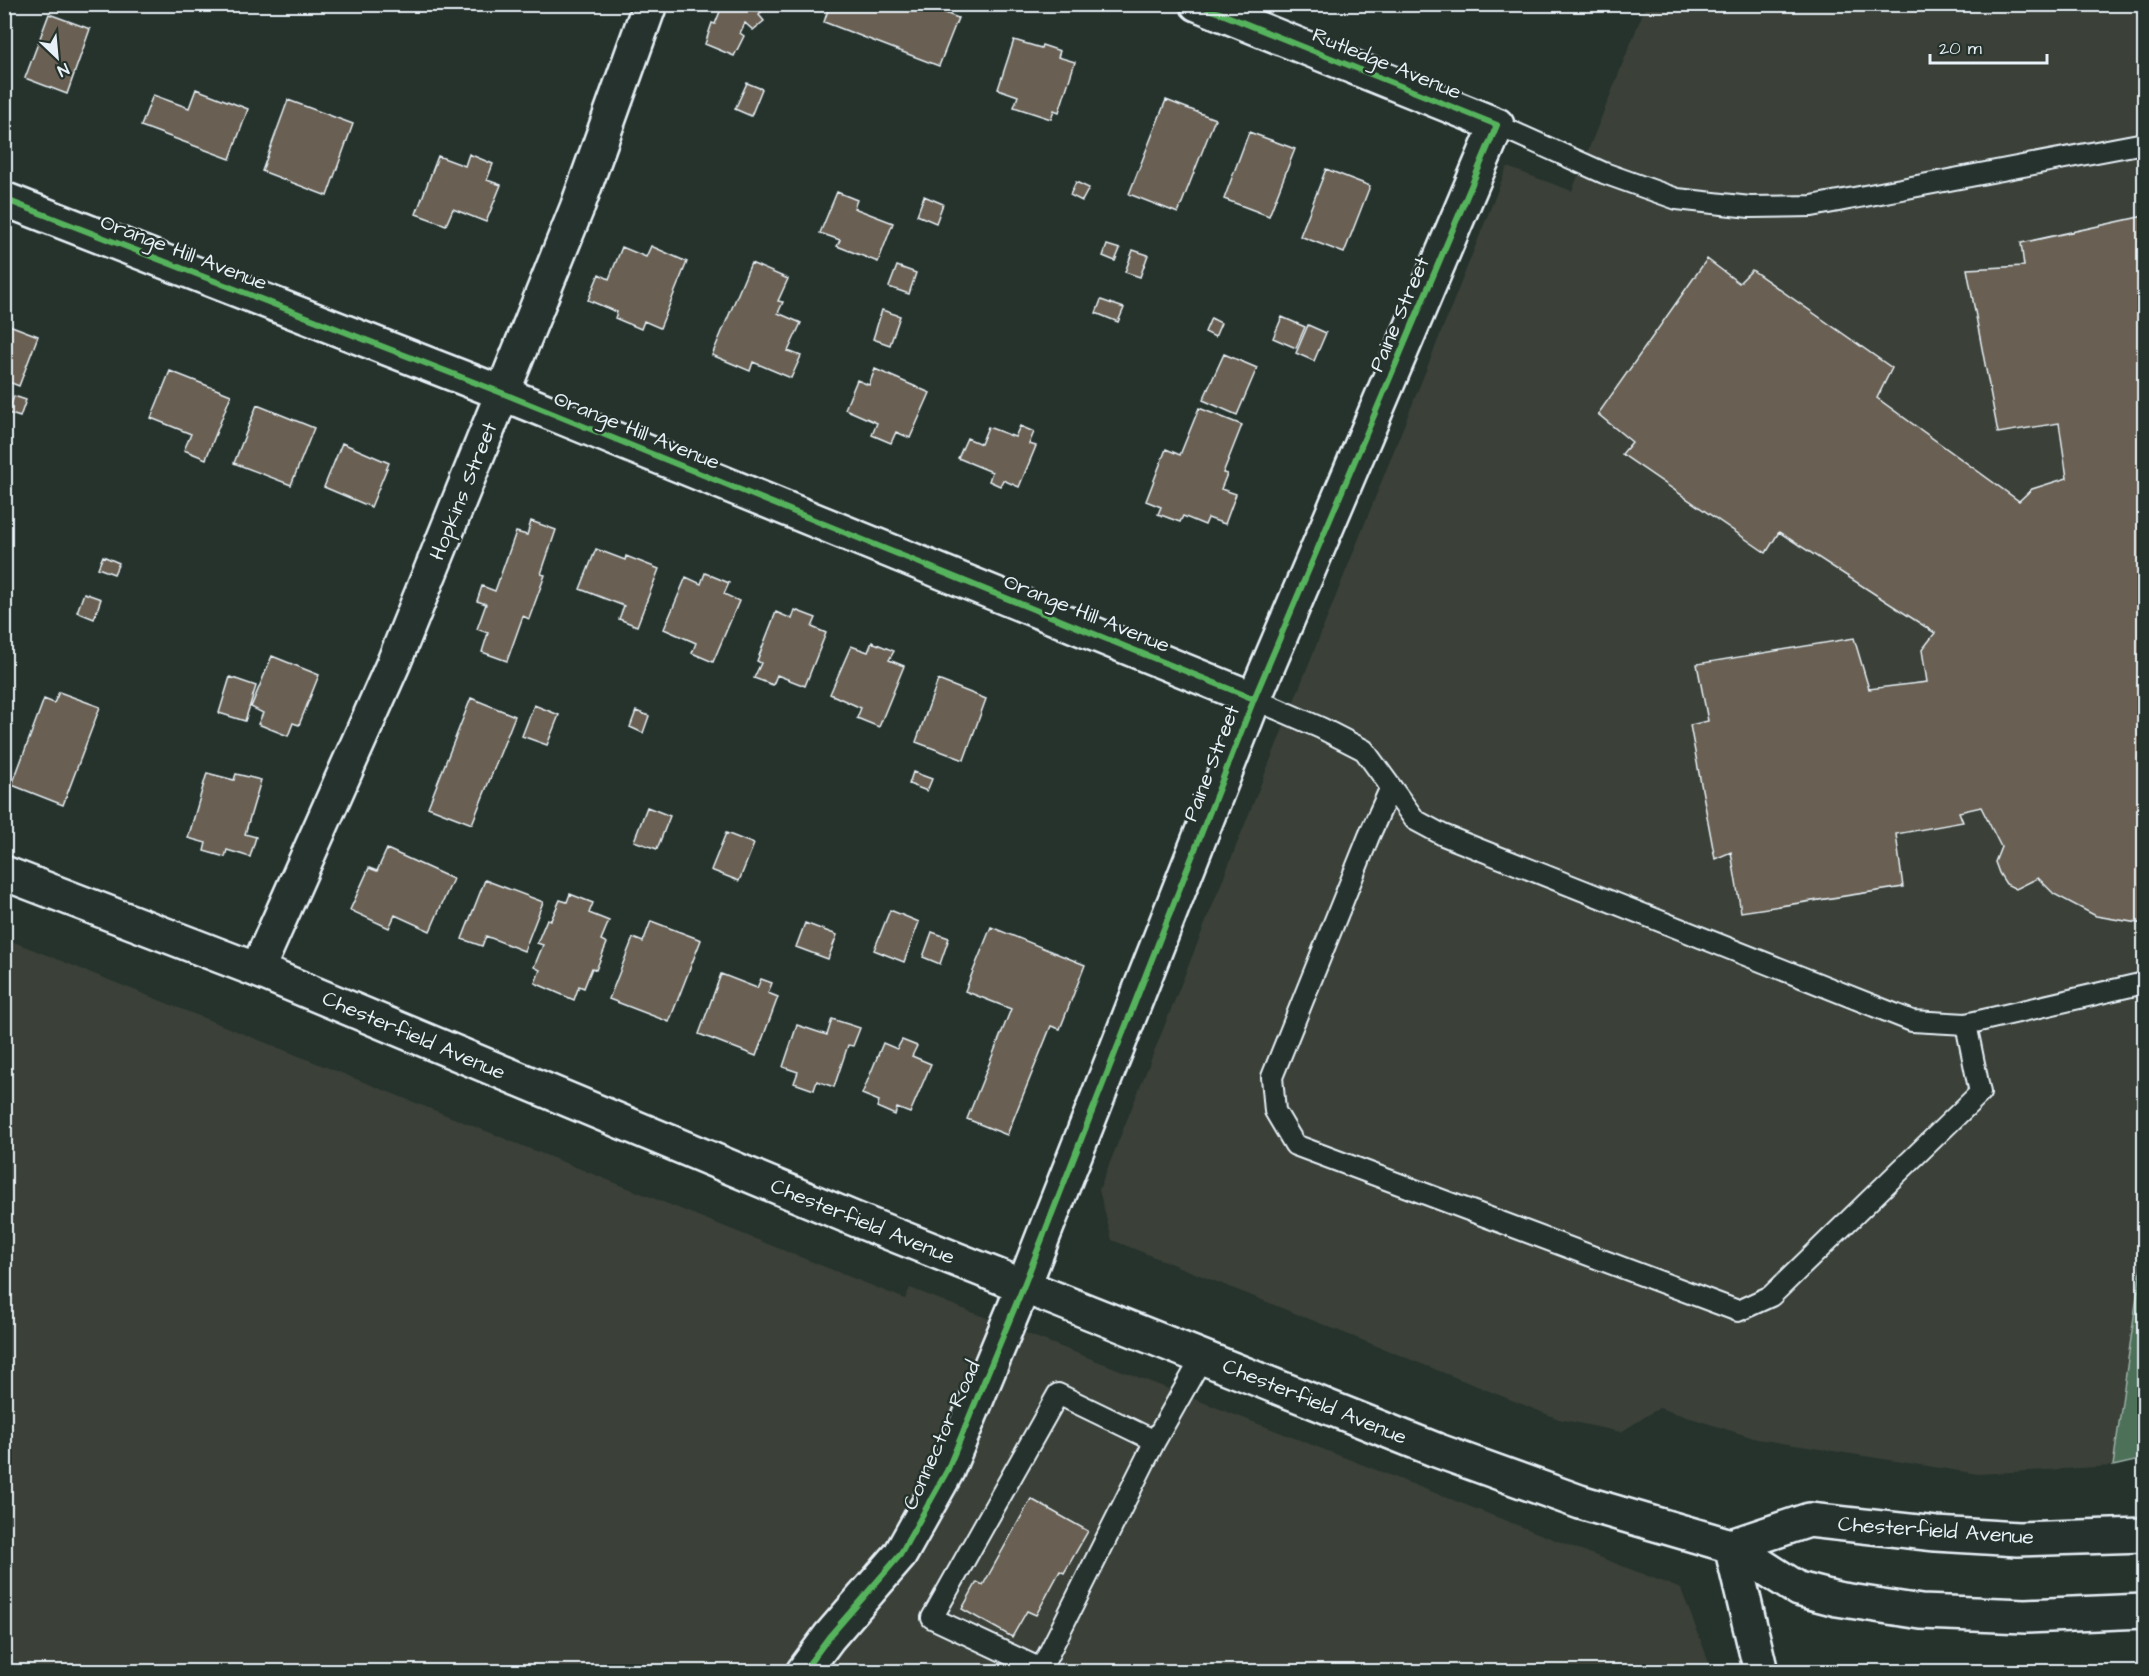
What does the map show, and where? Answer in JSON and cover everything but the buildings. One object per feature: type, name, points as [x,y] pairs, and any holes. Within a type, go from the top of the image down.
[{"type":"street","name":"Hopkins Street","points":[[257,970],[394,662],[577,208],[650,4]]},
{"type":"street","name":"Rutledge Avenue","points":[[1197,4],[1497,125]]},
{"type":"street","name":"Paine Street","points":[[1023,1285],[1254,699],[1497,125]]},
{"type":"street","name":"Orange Hill Avenue","points":[[4,199],[502,393],[1254,699]]},
{"type":"street","name":"Chesterfield Avenue","points":[[4,873],[257,970],[857,1220],[1436,1450],[1580,1502],[1731,1546],[1798,1589],[1837,1599],[1921,1612],[2026,1617],[2145,1611]]},
{"type":"street","name":"Connector Road","points":[[803,1671],[829,1637],[900,1555],[923,1516],[947,1470],[1023,1285]]},
{"type":"street","name":"Chesterfield Avenue","points":[[1731,1546],[1809,1520],[1936,1534],[2018,1539],[2145,1535]]},
{"type":"street","points":[[1731,1546],[1761,1671]]},
{"type":"lane","points":[[1497,125],[1604,173],[1677,199],[1750,207],[1812,206],[2145,143]]},
{"type":"lane","points":[[1254,699],[1321,728],[1364,750],[1415,820],[1443,835],[1912,1021],[1966,1024],[2145,983]]},
{"type":"lane","points":[[1391,787],[1272,1077],[1275,1111],[1295,1144],[1738,1311],[1771,1296],[1980,1093],[1966,1024]]},
{"type":"lane","points":[[1155,1441],[1058,1394],[932,1618],[1041,1669],[1155,1441],[1203,1356]]},
{"type":"shaded area","points":[[1646,5],[2144,5],[2144,1246],[2113,1466],[1978,1474],[1757,1439],[1659,1408],[1621,1432],[1559,1419],[1112,1240],[1099,1190],[1507,167],[1572,191]]},
{"type":"shaded area","points":[[4,938],[905,1299],[910,1288],[1681,1589],[1712,1670],[1783,1671],[5,1671]]},
{"type":"green space","points":[[2144,1246],[2144,1459],[2113,1466]]},
{"type":"cycle path","points":[[803,1672],[829,1637],[900,1555],[947,1471],[1024,1285],[1254,699],[1497,125],[1197,4]]},
{"type":"cycle path","points":[[4,199],[502,393],[1254,699]]}]
